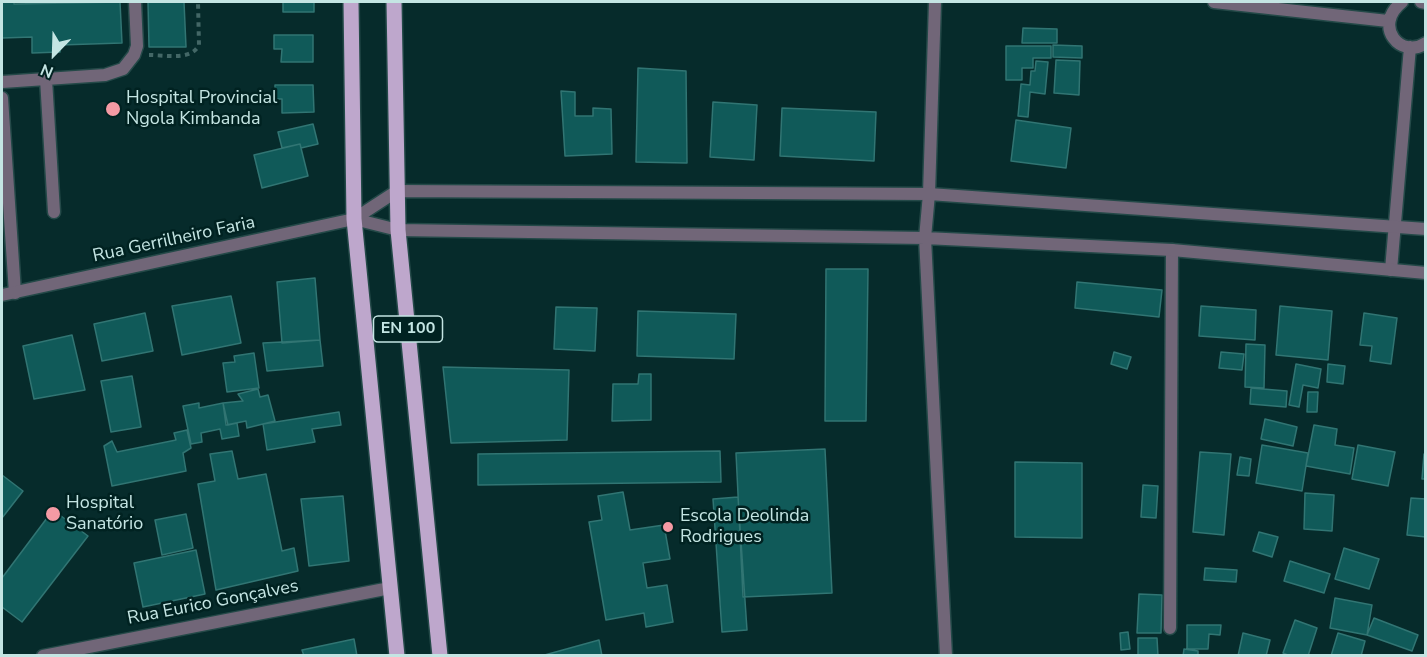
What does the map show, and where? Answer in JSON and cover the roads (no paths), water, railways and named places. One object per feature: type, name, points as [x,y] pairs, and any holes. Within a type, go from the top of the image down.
[{"type":"main road","name":"EN 100","points":[[351,2],[354,219],[397,656]]},
{"type":"main road","name":"EN 100","points":[[394,2],[398,230],[440,656]]},
{"type":"street","points":[[2,82],[105,75],[123,69],[134,55],[137,46],[135,2]]},
{"type":"street","points":[[935,2],[929,194],[925,238],[946,656]]},
{"type":"street","points":[[1214,2],[1388,21]]},
{"type":"street","points":[[1402,2],[1393,9],[1388,21],[1390,33],[1398,43],[1410,47],[1425,43]]},
{"type":"street","points":[[1421,2],[1425,3]]},
{"type":"street","points":[[1391,270],[1410,47]]},
{"type":"street","points":[[46,79],[54,212]]},
{"type":"street","points":[[2,98],[15,293]]},
{"type":"street","points":[[354,219],[397,191],[929,194],[1425,229]]},
{"type":"street","points":[[354,219],[398,230],[925,238],[1172,250],[1425,273]]},
{"type":"street","name":"Rua Gerrilheiro Faria","points":[[2,295],[354,219]]},
{"type":"street","points":[[1170,628],[1172,250]]},
{"type":"street","name":"Rua Eurico Gonçalves","points":[[43,656],[390,588]]},
{"type":"place","name":"Hospital Provincial Ngola Kimbanda","points":[[113,109]]},
{"type":"place","name":"Hospital Sanatório","points":[[53,514]]},
{"type":"place","name":"Escola Deolinda Rodrigues","points":[[668,527]]}]
